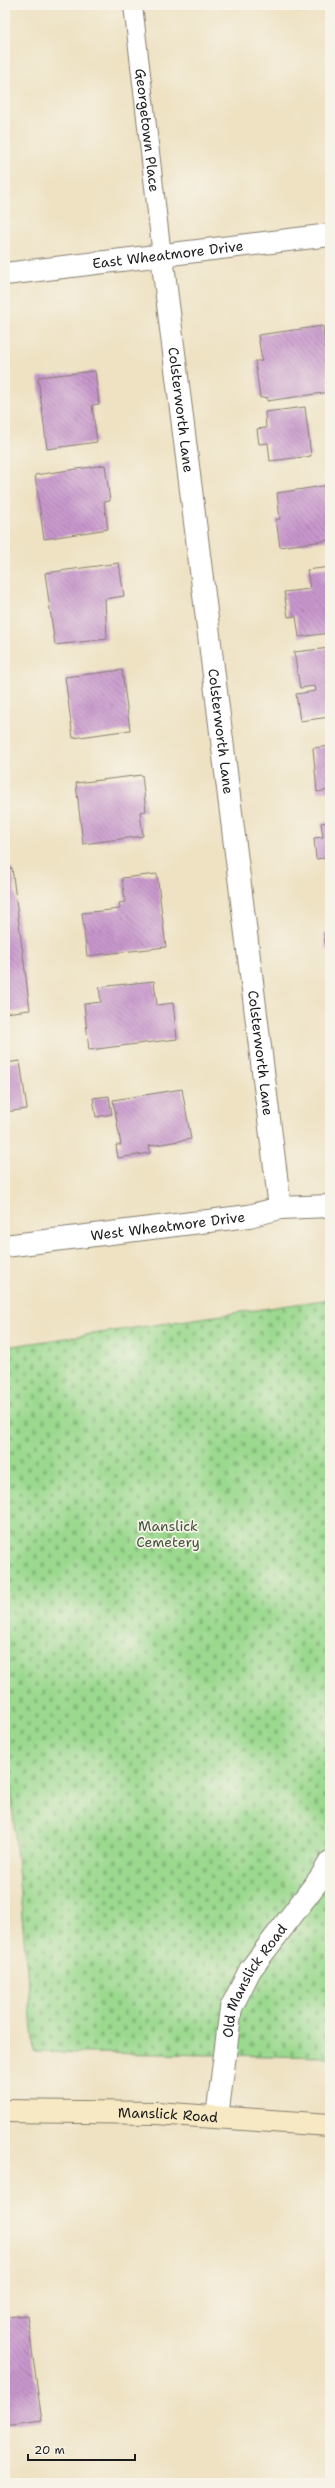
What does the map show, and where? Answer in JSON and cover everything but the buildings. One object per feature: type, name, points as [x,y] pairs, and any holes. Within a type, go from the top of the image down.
[{"type":"main road","name":"Manslick Road","points":[[5,2111],[156,2113],[330,2126]]},
{"type":"street","name":"East Wheatmore Drive","points":[[5,274],[330,235]]},
{"type":"street","name":"Colsterworth Lane","points":[[162,256],[280,1208]]},
{"type":"street","name":"West Wheatmore Drive","points":[[5,1246],[249,1216],[280,1208],[330,1206]]},
{"type":"street","name":"Old Manslick Road","points":[[217,2117],[231,2008],[250,1970],[321,1877],[330,1862]]},
{"type":"lane","name":"Georgetown Place","points":[[133,5],[162,256]]},
{"type":"green space","name":"Manslick Cemetery","points":[[330,1299],[330,2057],[34,2052],[5,1721],[5,1347]]}]
